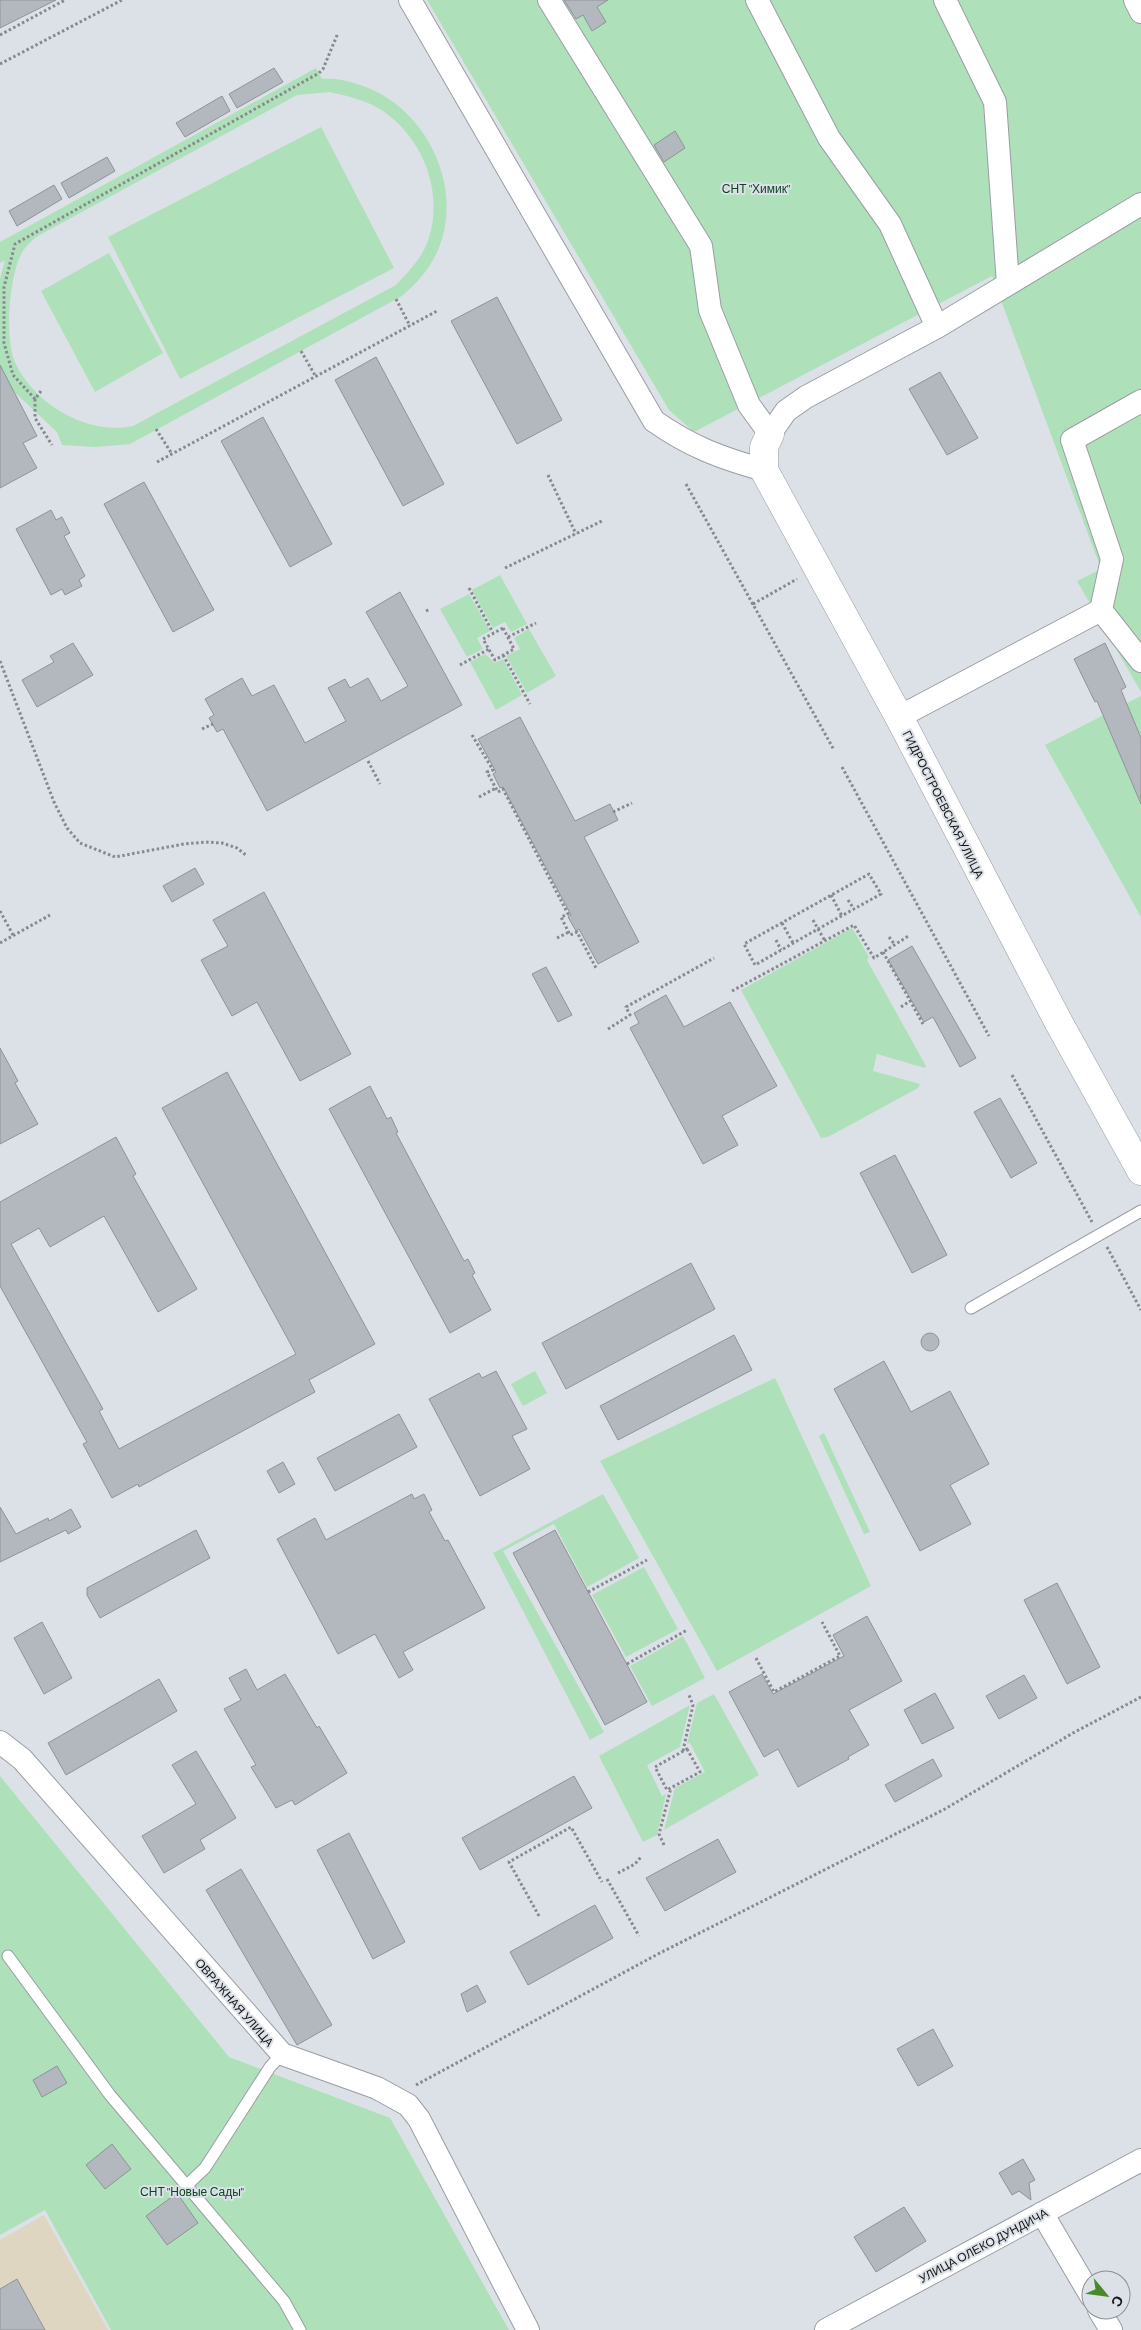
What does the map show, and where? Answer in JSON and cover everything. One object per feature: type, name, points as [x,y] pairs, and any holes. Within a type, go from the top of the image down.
[{"type":"street","points":[[410,0],[654,421],[673,435],[713,455],[764,470],[764,447],[770,434],[786,411],[806,398],[937,327],[1141,204]]},
{"type":"street","points":[[550,0],[702,246],[710,310],[749,405],[770,434]]},
{"type":"street","points":[[757,0],[829,138],[890,224],[937,327]]},
{"type":"street","points":[[945,0],[995,102],[1008,284]]},
{"type":"street","points":[[1135,0],[1141,12]]},
{"type":"street","points":[[899,717],[1101,610],[1112,559],[1072,440],[1141,401]]},
{"type":"street","name":"ГИДРОСТРОЕВСКАЯ УЛИЦА","points":[[764,470],[899,717],[1054,1014],[1141,1171]]},
{"type":"street","points":[[1101,610],[1141,661]]},
{"type":"street","name":"ОВРАЖНАЯ УЛИЦА","points":[[2,1747],[22,1759],[282,2054],[377,2088],[408,2105],[419,2119],[528,2330]]},
{"type":"street","name":"УЛИЦА ОЛЕКО ДУНДИЧА","points":[[826,2330],[1141,2160]]},
{"type":"street","points":[[1042,2213],[1081,2279]]},
{"type":"lane","points":[[971,1308],[1141,1211]]},
{"type":"lane","points":[[8,1956],[110,2095],[284,2301],[300,2330]]},
{"type":"lane","points":[[187,2185],[205,2168],[270,2067],[282,2054]]},
{"type":"path","points":[[0,35],[65,0]]},
{"type":"path","points":[[0,64],[122,0]]},
{"type":"path","points":[[52,445],[35,418],[34,399],[13,375],[4,343],[4,287],[15,244],[319,73],[323,69],[338,33]]},
{"type":"path","points":[[396,300],[410,326]]},
{"type":"path","points":[[157,462],[437,311]]},
{"type":"path","points":[[0,312],[4,315]]},
{"type":"path","points":[[301,350],[316,377]]},
{"type":"path","points":[[34,399],[41,391]]},
{"type":"path","points":[[156,429],[172,454]]},
{"type":"path","points":[[548,475],[576,534]]},
{"type":"path","points":[[686,484],[834,750]]},
{"type":"path","points":[[506,568],[602,521]]},
{"type":"path","points":[[753,604],[817,567]]},
{"type":"path","points":[[469,588],[493,633]]},
{"type":"path","points":[[508,637],[536,623]]},
{"type":"path","points":[[503,628],[508,637],[514,649],[494,660],[483,639],[503,628]]},
{"type":"path","points":[[460,665],[489,649]]},
{"type":"path","points":[[503,655],[530,704]]},
{"type":"path","points":[[0,660],[54,802],[67,828],[80,843],[115,857],[184,844],[206,842],[237,848],[247,856]]},
{"type":"path","points":[[202,729],[213,724]]},
{"type":"path","points":[[472,734],[492,770],[487,772],[498,792],[503,790],[568,914],[561,917],[568,932],[570,935],[577,932],[596,968]]},
{"type":"path","points":[[368,762],[380,784]]},
{"type":"path","points":[[842,767],[989,1036]]},
{"type":"path","points":[[480,797],[496,788]]},
{"type":"path","points":[[614,812],[632,803]]},
{"type":"path","points":[[869,874],[881,894],[755,965],[744,944],[831,895],[869,874]]},
{"type":"path","points":[[831,895],[842,916]]},
{"type":"path","points":[[848,900],[854,909]]},
{"type":"path","points":[[0,911],[14,935]]},
{"type":"path","points":[[0,943],[50,915]]},
{"type":"path","points":[[812,920],[825,941]]},
{"type":"path","points":[[782,923],[793,943]]},
{"type":"path","points":[[732,991],[854,924],[874,958],[910,936]]},
{"type":"path","points":[[557,938],[568,932]]},
{"type":"path","points":[[889,937],[895,945]]},
{"type":"path","points":[[776,940],[781,950]]},
{"type":"path","points":[[883,952],[923,1024]]},
{"type":"path","points":[[608,1029],[630,1015],[626,1007],[714,958]]},
{"type":"path","points":[[901,1007],[910,1002]]},
{"type":"path","points":[[1012,1076],[1095,1227]]},
{"type":"path","points":[[1104,1242],[1141,1310]]},
{"type":"path","points":[[588,1592],[648,1560]]},
{"type":"path","points":[[756,1658],[774,1692],[840,1656],[822,1622]]},
{"type":"path","points":[[627,1664],[687,1630]]},
{"type":"path","points":[[683,1752],[693,1705],[689,1695]]},
{"type":"path","points":[[397,2098],[658,1954],[945,1809],[1073,1733],[1141,1697]]},
{"type":"path","points":[[687,1749],[700,1772],[671,1788],[667,1790],[655,1767],[687,1749]]},
{"type":"path","points":[[664,1845],[659,1834],[671,1788]]},
{"type":"path","points":[[540,1916],[509,1862],[571,1827],[602,1882]]},
{"type":"path","points":[[618,1873],[635,1864],[641,1857]]},
{"type":"path","points":[[606,1879],[639,1936]]},
{"type":"shaded area","points":[[44,2215],[108,2330],[0,2330],[0,2240]]},
{"type":"green space","name":"СНТ \"Химик\"","points":[[427,0],[1141,0],[1141,692],[1077,581],[1101,569],[992,276],[694,432],[669,410]]},
{"type":"green space","points":[[316,68],[322,79],[345,80],[360,85],[381,94],[400,107],[416,123],[429,142],[439,163],[445,185],[447,207],[444,230],[437,252],[422,276],[402,296],[130,444],[96,447],[62,445],[57,432],[9,387],[0,367],[0,279],[5,260],[0,263],[0,242]],"holes":[[[329,92],[357,99],[383,111],[398,123],[410,137],[428,171],[434,208],[432,227],[423,251],[396,285],[133,426],[115,428],[80,421],[63,413],[34,390],[22,376],[14,360],[11,349],[9,321],[14,274],[18,261],[29,244],[36,237],[297,95]]]},
{"type":"green space","points":[[321,127],[394,268],[180,379],[108,237]]},
{"type":"green space","points":[[109,253],[163,353],[95,392],[41,291]]},
{"type":"green space","points":[[500,575],[527,624],[511,632],[505,622],[493,628],[472,590]]},
{"type":"green space","points":[[469,594],[490,631],[477,638],[483,649],[467,657],[440,609]]},
{"type":"green space","points":[[529,629],[556,676],[527,693],[506,656],[520,649],[514,638]]},
{"type":"green space","points":[[485,654],[495,663],[503,659],[522,695],[496,710],[470,662]]},
{"type":"green space","points":[[1141,696],[1141,917],[1045,745]]},
{"type":"green space","points":[[852,928],[869,957],[867,960],[926,1066],[925,1068],[877,1054],[873,1071],[920,1084],[918,1088],[828,1137],[821,1138],[741,990]]},
{"type":"green space","points":[[535,1371],[547,1393],[523,1406],[511,1384]]},
{"type":"green space","points":[[775,1378],[871,1586],[717,1671],[600,1461]]},
{"type":"green space","points":[[824,1433],[870,1532],[864,1534],[819,1436]]},
{"type":"green space","points":[[603,1494],[639,1558],[587,1587],[554,1524],[503,1551],[604,1732],[590,1740],[493,1553]]},
{"type":"green space","points":[[644,1567],[678,1629],[626,1657],[592,1595]]},
{"type":"green space","points":[[683,1636],[705,1678],[652,1706],[630,1666]]},
{"type":"green space","points":[[714,1694],[759,1775],[664,1830],[675,1788],[705,1772],[690,1743],[687,1744],[697,1703]]},
{"type":"green space","points":[[690,1705],[680,1747],[647,1765],[662,1796],[666,1794],[657,1835],[643,1842],[599,1756]]},
{"type":"green space","name":"СНТ \"Новые Сады\"","points":[[0,1776],[229,2057],[390,2118],[509,2330],[111,2330],[45,2210],[0,2235]]},
{"type":"building","points":[[0,0],[56,0],[0,28]]},
{"type":"building","points":[[564,0],[608,0],[597,7],[606,22],[592,31],[583,15],[576,19]]},
{"type":"building","points":[[274,68],[283,82],[237,108],[229,94]]},
{"type":"building","points":[[222,96],[230,111],[185,137],[176,123]]},
{"type":"building","points":[[675,131],[685,148],[664,162],[654,145]]},
{"type":"building","points":[[107,157],[115,171],[69,198],[61,183]]},
{"type":"building","points":[[54,185],[62,199],[17,226],[9,211]]},
{"type":"building","points":[[497,297],[562,420],[517,444],[451,321]]},
{"type":"building","points":[[376,357],[444,484],[403,506],[335,380]]},
{"type":"building","points":[[0,365],[37,436],[23,443],[37,468],[0,488]]},
{"type":"building","points":[[940,372],[978,438],[947,455],[909,389]]},
{"type":"building","points":[[263,417],[332,544],[290,567],[221,441]]},
{"type":"building","points":[[144,482],[214,610],[173,632],[104,504]]},
{"type":"building","points":[[51,510],[56,520],[62,517],[70,533],[64,536],[85,576],[79,580],[82,586],[65,595],[62,589],[51,595],[16,529]]},
{"type":"building","points":[[400,592],[462,705],[267,811],[223,729],[217,732],[209,718],[214,715],[205,699],[242,678],[252,696],[274,685],[305,743],[346,721],[328,688],[345,679],[350,688],[368,678],[381,701],[408,686],[366,612]]},
{"type":"building","points":[[73,643],[93,675],[37,707],[22,680],[54,662],[50,656]]},
{"type":"building","points":[[1105,643],[1126,687],[1121,690],[1141,738],[1141,804],[1097,701],[1095,702],[1074,659]]},
{"type":"building","points":[[520,717],[575,821],[610,804],[618,820],[584,837],[639,942],[598,964],[579,929],[576,931],[568,917],[571,915],[503,787],[500,788],[493,774],[496,772],[478,739]]},
{"type":"building","points":[[195,868],[204,884],[172,902],[163,886]]},
{"type":"building","points":[[264,892],[351,1054],[300,1081],[257,1002],[232,1016],[201,960],[228,946],[213,920]]},
{"type":"building","points":[[912,946],[976,1058],[960,1067],[933,1017],[924,1022],[888,960]]},
{"type":"building","points":[[546,967],[572,1015],[558,1022],[532,974]]},
{"type":"building","points":[[666,995],[684,1027],[730,1002],[777,1086],[722,1116],[738,1145],[703,1164],[630,1028],[639,1023],[634,1013]]},
{"type":"building","points":[[0,1048],[18,1081],[15,1083],[38,1124],[0,1144]]},
{"type":"building","points":[[227,1072],[375,1344],[309,1380],[315,1392],[139,1487],[138,1484],[112,1498],[83,1444],[87,1442],[0,1286],[0,1202],[116,1137],[136,1174],[133,1176],[197,1289],[158,1312],[104,1216],[50,1247],[39,1228],[11,1244],[103,1409],[99,1411],[119,1449],[296,1354],[162,1108]]},
{"type":"building","points":[[370,1086],[387,1119],[391,1117],[398,1132],[396,1133],[464,1261],[468,1259],[475,1273],[472,1275],[491,1310],[450,1333],[329,1109]]},
{"type":"building","points":[[1000,1098],[1037,1163],[1011,1178],[974,1112]]},
{"type":"building","points":[[895,1155],[947,1255],[912,1273],[860,1173]]},
{"type":"building","points":[[691,1263],[715,1309],[566,1389],[542,1343]]},
{"type":"building","points":[[930,1333],[937,1335],[939,1342],[937,1349],[930,1351],[923,1349],[921,1342],[923,1335]]},
{"type":"building","points":[[734,1335],[752,1370],[618,1440],[600,1406]]},
{"type":"building","points":[[884,1361],[911,1412],[950,1391],[989,1464],[950,1485],[971,1524],[920,1551],[834,1389]]},
{"type":"building","points":[[496,1371],[527,1429],[512,1436],[530,1469],[480,1496],[429,1399],[479,1373],[482,1378]]},
{"type":"building","points":[[399,1414],[417,1447],[335,1491],[317,1458]]},
{"type":"building","points":[[283,1462],[295,1484],[279,1493],[267,1471]]},
{"type":"building","points":[[412,1494],[414,1499],[424,1494],[432,1510],[429,1512],[445,1541],[448,1540],[485,1608],[403,1652],[413,1670],[399,1678],[375,1634],[338,1654],[277,1539],[315,1518],[326,1540]]},
{"type":"building","points":[[0,1507],[16,1534],[48,1518],[49,1521],[71,1509],[81,1527],[68,1534],[66,1530],[0,1562]]},
{"type":"building","points":[[196,1530],[210,1558],[100,1618],[87,1595],[87,1588]]},
{"type":"building","points":[[555,1530],[647,1702],[605,1725],[513,1553]]},
{"type":"building","points":[[1057,1583],[1100,1667],[1067,1684],[1024,1600]]},
{"type":"building","points":[[867,1616],[902,1681],[849,1710],[869,1745],[848,1757],[849,1759],[798,1787],[778,1749],[764,1757],[729,1692],[762,1674],[773,1694],[844,1656],[833,1635]]},
{"type":"building","points":[[42,1622],[72,1678],[44,1694],[14,1638]]},
{"type":"building","points":[[246,1669],[257,1690],[285,1674],[317,1728],[319,1726],[347,1773],[295,1805],[292,1800],[276,1808],[251,1767],[256,1765],[224,1709],[241,1700],[229,1678]]},
{"type":"building","points":[[1024,1675],[1037,1698],[999,1719],[986,1696]]},
{"type":"building","points":[[159,1679],[177,1711],[66,1775],[48,1743]]},
{"type":"building","points":[[935,1693],[954,1728],[922,1744],[904,1710]]},
{"type":"building","points":[[196,1751],[236,1818],[200,1840],[205,1849],[164,1873],[142,1836],[196,1804],[172,1765]]},
{"type":"building","points":[[933,1759],[942,1776],[895,1802],[885,1785]]},
{"type":"building","points":[[574,1776],[592,1808],[480,1870],[462,1838]]},
{"type":"building","points":[[349,1833],[405,1942],[373,1959],[317,1850]]},
{"type":"building","points":[[718,1839],[736,1872],[665,1911],[646,1878]]},
{"type":"building","points":[[241,1869],[332,2025],[297,2045],[206,1890]]},
{"type":"building","points":[[595,1905],[613,1938],[528,1985],[510,1952]]},
{"type":"building","points":[[477,1985],[486,2002],[467,2012],[461,1994]]},
{"type":"building","points":[[933,2029],[953,2066],[918,2086],[897,2049]]},
{"type":"building","points":[[57,2066],[67,2083],[42,2097],[33,2080]]},
{"type":"building","points":[[112,2144],[131,2169],[105,2189],[86,2165]]},
{"type":"building","points":[[1023,2159],[1035,2180],[1029,2183],[1031,2200],[1019,2191],[1012,2195],[999,2173]]},
{"type":"building","points":[[177,2193],[198,2223],[167,2245],[146,2216]]},
{"type":"building","points":[[904,2207],[926,2241],[876,2272],[854,2237]]},
{"type":"building","points":[[17,2279],[45,2330],[0,2330],[0,2289]]}]
